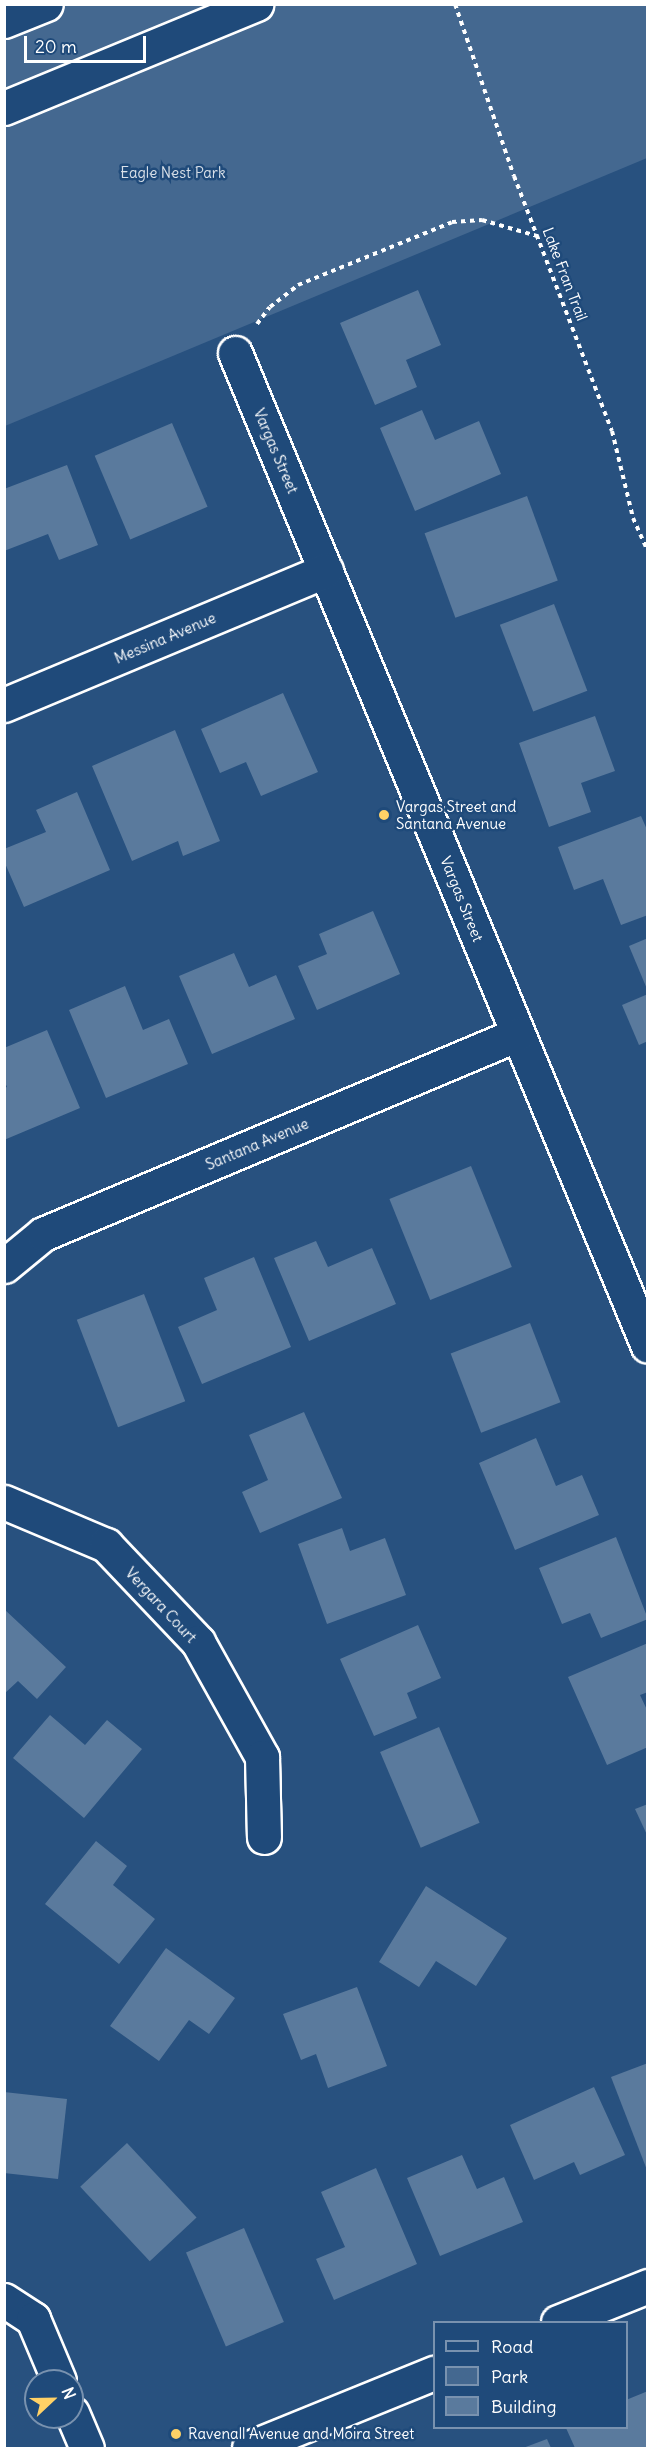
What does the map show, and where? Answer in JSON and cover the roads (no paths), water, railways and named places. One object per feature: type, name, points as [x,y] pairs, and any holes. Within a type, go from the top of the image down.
[{"type":"street","points":[[4,21],[45,4]]},
{"type":"street","points":[[4,108],[256,4]]},
{"type":"street","name":"Vargas Street","points":[[235,353],[648,1346]]},
{"type":"street","name":"Messina Avenue","points":[[4,705],[326,570]]},
{"type":"street","name":"Santana Avenue","points":[[4,1266],[43,1234],[518,1034]]},
{"type":"street","name":"Vergara Court","points":[[4,1502],[106,1545],[198,1642],[262,1757],[264,1837]]},
{"type":"street","points":[[560,2321],[648,2286]]},
{"type":"street","points":[[4,2300],[33,2319],[54,2369]]},
{"type":"street","points":[[249,2448],[433,2374]]},
{"type":"street","points":[[79,2429],[87,2448]]},
{"type":"place","name":"Vargas Street and Santana Avenue","points":[[384,815]]},
{"type":"place","name":"Ravenall Avenue and Moira Street","points":[[176,2434]]},
{"type":"park label","name":"Eagle Nest Park","points":[[173,173]]}]
